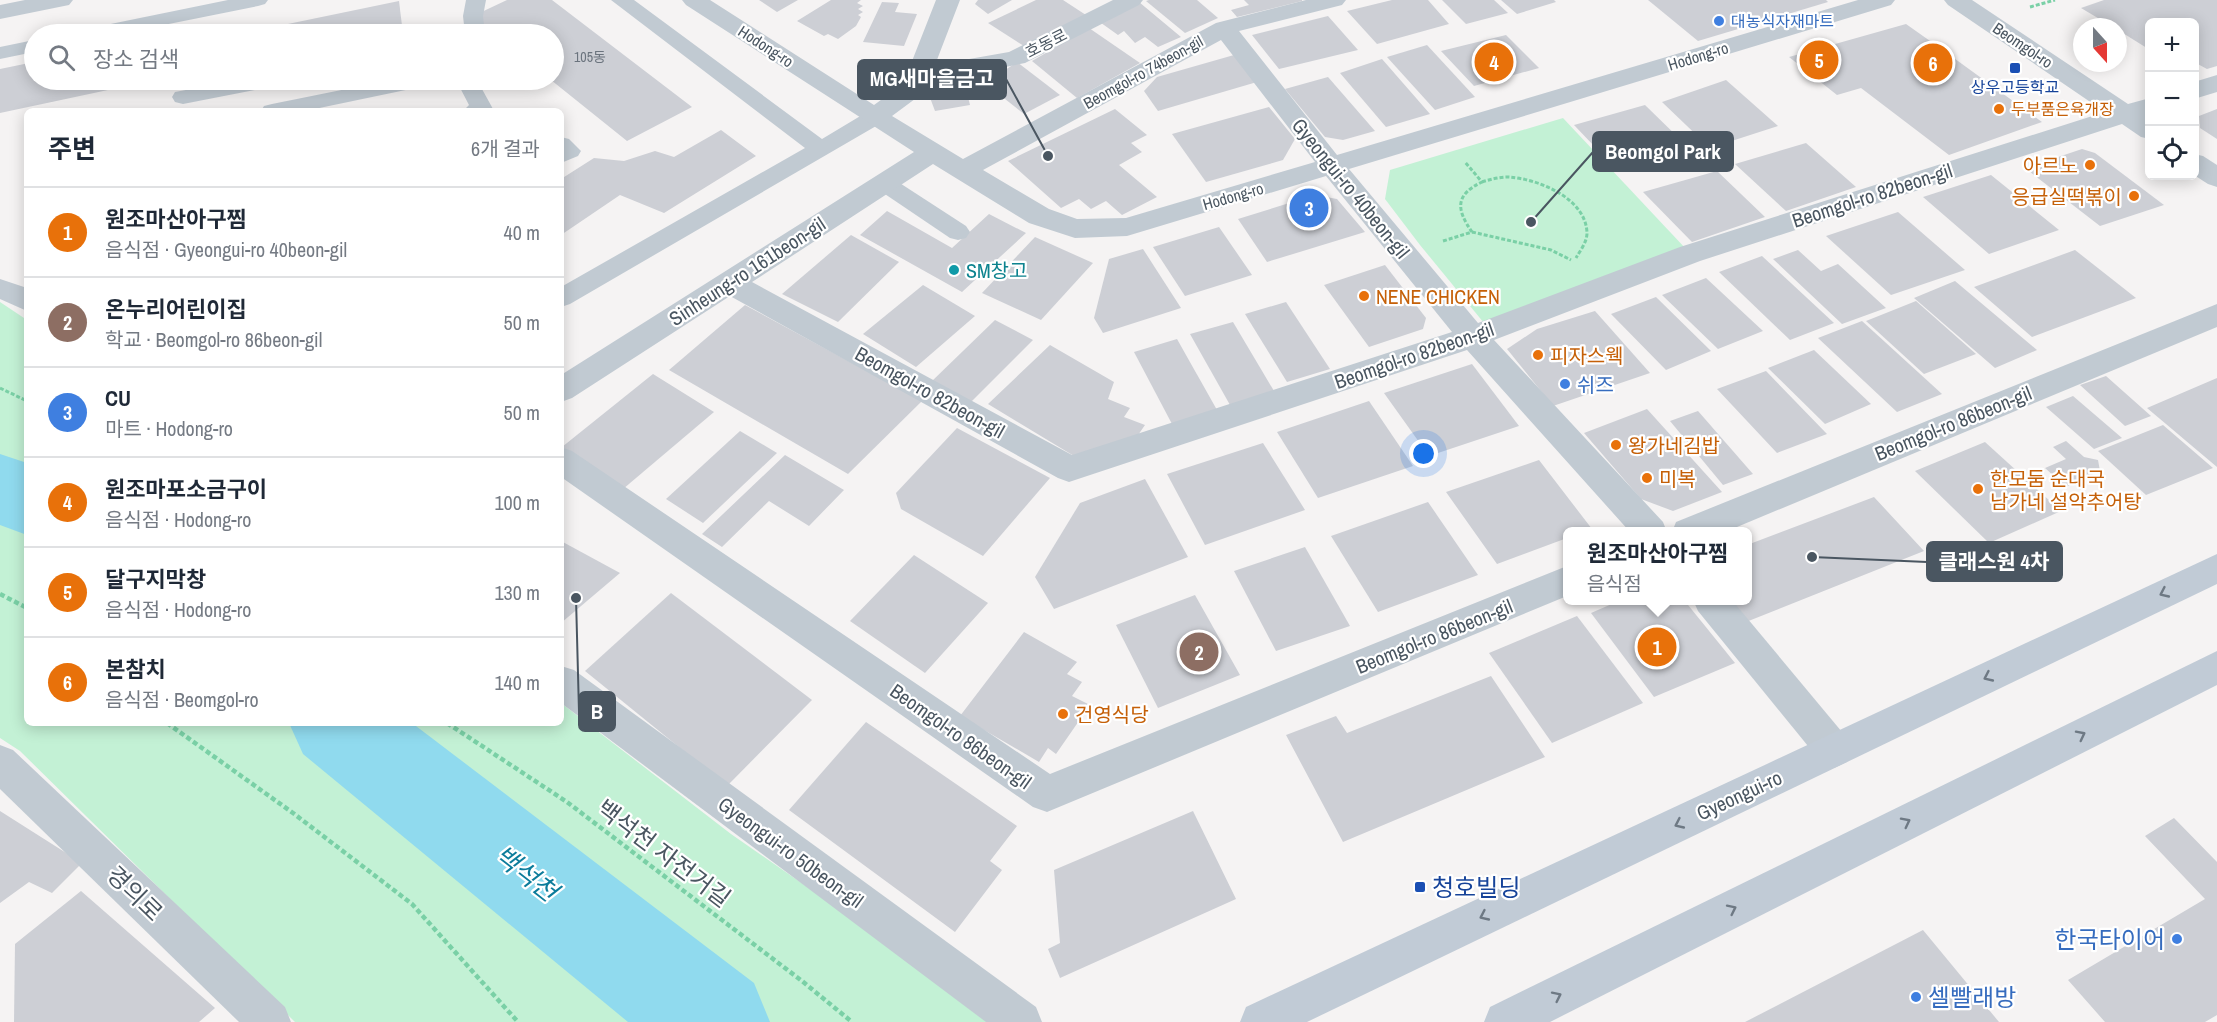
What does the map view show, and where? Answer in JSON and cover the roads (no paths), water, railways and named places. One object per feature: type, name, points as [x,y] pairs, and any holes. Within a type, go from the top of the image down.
[{"type":"street","points":[[0,12],[61,0]]},
{"type":"street","name":"Hodong-ro","points":[[694,0],[933,153],[1040,216],[1075,229],[1127,226],[1883,0]]},
{"type":"street","points":[[875,117],[914,88],[948,0]]},
{"type":"street","name":"호동로","points":[[919,76],[1016,58],[1131,0]]},
{"type":"street","name":"Beomgol-ro 74beon-gil","points":[[963,170],[1224,28],[1334,0]]},
{"type":"street","name":"Beomgol-ro","points":[[1956,0],[2137,110],[2147,126]]},
{"type":"street","name":"Gyeongui-ro 40beon-gil","points":[[1224,28],[1332,166],[1472,336],[1647,527]]},
{"type":"street","points":[[2199,89],[2217,83]]},
{"type":"street","name":"Beomgol-ro 82beon-gil","points":[[729,282],[1069,469],[1472,336],[1690,254],[2137,110]]},
{"type":"street","name":"Sinheung-ro 161beon-gil","points":[[564,388],[933,153]]},
{"type":"street","points":[[2199,165],[2217,178]]},
{"type":"street","points":[[0,289],[24,299]]},
{"type":"street","name":"Beomgol-ro 86beon-gil","points":[[1699,527],[2217,315]]},
{"type":"street","name":"Beomgol-ro 86beon-gil","points":[[564,462],[1047,794],[1563,583]]},
{"type":"street","name":"Gyeongui-ro","points":[[1262,1022],[2217,568]]},
{"type":"street","points":[[1714,605],[1834,750]]},
{"type":"street","points":[[1505,1022],[2217,667]]},
{"type":"street","name":"Gyeongui-ro 50beon-gil","points":[[564,684],[1021,1022]]},
{"type":"street","name":"경의로","points":[[0,763],[270,1022]]},
{"type":"lane","points":[[144,24],[258,0]]},
{"type":"lane","points":[[474,24],[473,16],[476,0]]},
{"type":"lane","points":[[621,0],[820,149]]},
{"type":"lane","points":[[0,53],[24,48]]},
{"type":"lane","points":[[182,96],[215,90]]},
{"type":"lane","points":[[286,108],[372,90]]},
{"type":"lane","points":[[472,90],[481,108]]},
{"type":"lane","points":[[564,295],[875,117]]},
{"type":"lane","points":[[885,183],[958,232]]},
{"type":"waterway","name":"백석천","points":[[0,488],[24,499]]},
{"type":"waterway","name":"백석천","points":[[341,726],[715,1022]]},
{"type":"place","name":"대농식자재마트","points":[[1719,21]]},
{"type":"place","name":"달구지막창","points":[[1819,60]]},
{"type":"place","name":"원조마포소금구이","points":[[1494,62]]},
{"type":"place","name":"본참치","points":[[1933,63]]},
{"type":"place","name":"상우고등학교","points":[[2015,68]]},
{"type":"place","name":"두부품은육개장","points":[[1999,109]]},
{"type":"place","name":"MG새마을금고","points":[[1048,156]]},
{"type":"place","name":"아르노","points":[[2090,165]]},
{"type":"place","name":"응급실떡볶이","points":[[2134,196]]},
{"type":"place","name":"CU","points":[[1309,208]]},
{"type":"place","name":"Beomgol Park","points":[[1531,222]]},
{"type":"place","name":"SM창고","points":[[954,270]]},
{"type":"place","name":"NENE CHICKEN","points":[[1364,296]]},
{"type":"place","name":"피자스웩","points":[[1538,355]]},
{"type":"place","name":"쉬즈","points":[[1565,384]]},
{"type":"place","name":"왕가네김밥","points":[[1616,445]]},
{"type":"place","name":"미복","points":[[1647,478]]},
{"type":"place","name":"한모둠 순대국 남가네 설악추어탕","points":[[1978,489]]},
{"type":"place","name":"클래스원 4차","points":[[1812,557]]},
{"type":"place","name":"B","points":[[576,598]]},
{"type":"place","name":"원조마산아구찜","points":[[1657,647]]},
{"type":"place","name":"온누리어린이집","points":[[1199,652]]},
{"type":"place","name":"건영식당","points":[[1063,714]]},
{"type":"place","name":"청호빌딩","points":[[1420,887]]},
{"type":"place","name":"한국타이어","points":[[2177,939]]},
{"type":"place","name":"셀빨래방","points":[[1916,997]]}]
